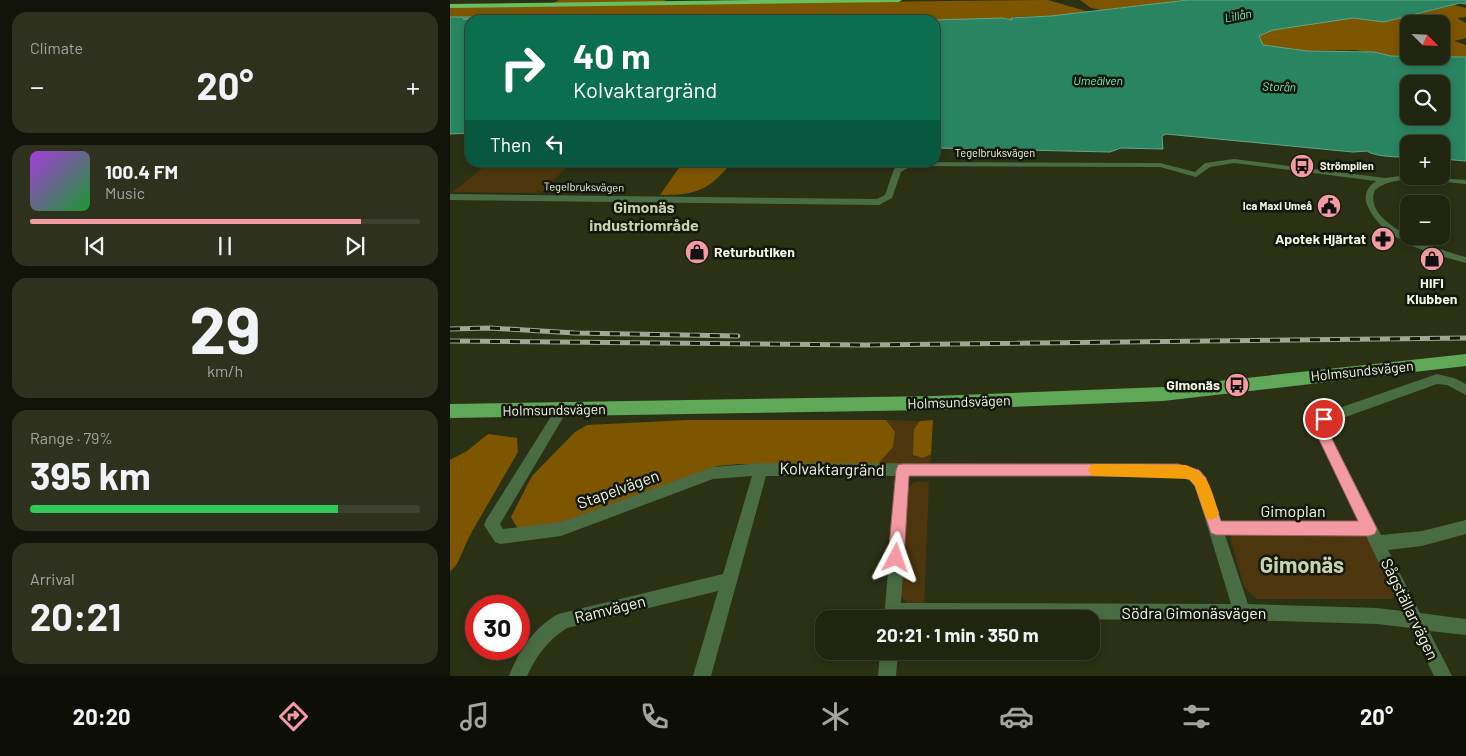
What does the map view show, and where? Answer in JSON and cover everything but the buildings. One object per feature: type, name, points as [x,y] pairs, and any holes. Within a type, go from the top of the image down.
[{"type":"highway","points":[[450,6],[899,0]]},
{"type":"main road","name":"Holmsundsvägen","points":[[450,411],[561,411],[934,403],[1163,394],[1466,360]]},
{"type":"street","name":"Tegelbruksvägen","points":[[940,164],[1160,165],[1196,175],[1208,165],[1234,161],[1385,180],[1408,177],[1466,182]]},
{"type":"street","name":"Tegelbruksvägen","points":[[450,197],[879,202],[889,196],[896,170],[900,167]]},
{"type":"street","points":[[1385,180],[1372,188],[1369,197],[1371,208],[1379,219],[1412,241],[1443,254],[1466,260]]},
{"type":"street","name":"Sågställarvägen","points":[[1443,676],[1320,429],[1324,419],[1437,379],[1450,381],[1466,390]]},
{"type":"street","name":"Stapelvägen","points":[[561,411],[491,525],[500,537],[553,530],[713,473],[761,469]]},
{"type":"street","points":[[702,676],[761,469]]},
{"type":"street","name":"Kolvaktargränd","points":[[761,469],[1186,472],[1194,475],[1201,482],[1242,612]]},
{"type":"street","name":"Kolvaktargränd","points":[[892,610],[903,470]]},
{"type":"street","name":"Gimoplan","points":[[1216,528],[1373,536],[1399,543],[1428,538],[1466,527]]},
{"type":"street","name":"Ramvägen","points":[[518,676],[530,651],[544,632],[564,620],[728,580]]},
{"type":"street","name":"Södra Gimonäsvägen","points":[[1100,613],[1242,612],[1377,616],[1466,627]]},
{"type":"street","points":[[887,676],[888,660]]},
{"type":"shaded area","points":[[559,0],[666,0],[660,4],[1048,0],[1089,12],[1013,17],[1010,20],[1006,18],[940,20],[940,15],[465,15],[465,19],[450,17],[450,6],[548,6]]},
{"type":"shaded area","points":[[1080,0],[1188,0],[1101,10],[1091,8]]},
{"type":"shaded area","points":[[1454,5],[1466,8],[1466,17],[1457,18],[1466,23],[1466,38],[1454,41],[1466,45],[1466,57],[1450,56],[1450,15],[1413,15]]},
{"type":"shaded area","points":[[1353,18],[1384,22],[1400,18],[1400,56],[1391,56],[1355,50],[1307,51],[1263,45],[1259,36],[1272,30]]},
{"type":"shaded area","points":[[483,167],[567,167],[541,193],[453,192]]},
{"type":"shaded area","points":[[680,167],[727,167],[716,180],[700,190],[683,194],[660,195]]},
{"type":"shaded area","points":[[687,420],[886,420],[895,432],[893,447],[877,465],[739,464],[717,466],[554,525],[518,529],[511,517],[532,476],[575,432],[587,425]]},
{"type":"shaded area","points":[[886,420],[920,421],[914,429],[923,458],[931,454],[930,467],[877,465],[893,447],[895,432]]},
{"type":"shaded area","points":[[933,420],[931,454],[923,458],[913,455],[914,429],[920,421]]},
{"type":"shaded area","points":[[488,434],[517,438],[518,452],[470,535],[457,564],[450,572],[450,460],[467,451]]},
{"type":"shaded area","points":[[919,481],[929,482],[924,609],[911,609],[902,597],[898,582],[905,492],[913,483]]},
{"type":"shaded area","points":[[1237,532],[1359,534],[1368,539],[1395,597],[1391,599],[1257,599],[1244,587],[1230,537]]},
{"type":"water","name":"Umeälven","points":[[1188,0],[1466,0],[1466,4],[1460,3],[1412,15],[1400,15],[1400,18],[1384,22],[1353,18],[1273,30],[1259,36],[1263,45],[1307,51],[1374,52],[1400,56],[1400,65],[1450,65],[1450,57],[1466,57],[1466,161],[1450,160],[1450,135],[1400,135],[1400,157],[1381,156],[1367,151],[1353,152],[1166,134],[1162,136],[1163,149],[1121,148],[1110,152],[940,148],[940,20],[1002,18],[1012,20],[1011,18],[1051,16]]},
{"type":"water","points":[[450,17],[465,17],[463,19],[465,19],[465,133],[450,134]]},
{"type":"railway","points":[[450,329],[490,328],[575,333],[738,336]]},
{"type":"railway","points":[[450,341],[866,345],[1466,338]]},
{"type":"slow traffic","points":[[1095,470],[1178,470],[1186,472],[1194,475],[1201,482],[1211,513]]},
{"type":"place","name":"Strömpilen","points":[[1302,166]]},
{"type":"place","name":"Ica Maxi Umeå","points":[[1329,206]]},
{"type":"place","name":"Apotek Hjärtat","points":[[1383,239]]},
{"type":"place","name":"Returbutiken","points":[[697,252]]},
{"type":"place","name":"HiFi Klubben","points":[[1432,259]]},
{"type":"place","name":"Gimonäs","points":[[1237,385]]},
{"type":"district","name":"Gimonäs industriområde","points":[[644,216]]},
{"type":"district","name":"Gimonäs","points":[[1302,565]]},
{"type":"route","points":[[896,558],[903,470],[1178,470],[1194,475],[1201,482],[1216,528],[1369,529],[1320,429],[1324,419]]},
{"type":"water label","name":"Lillån","points":[[1238,16]]},
{"type":"water label","name":"Storån","points":[[1279,87]]}]
